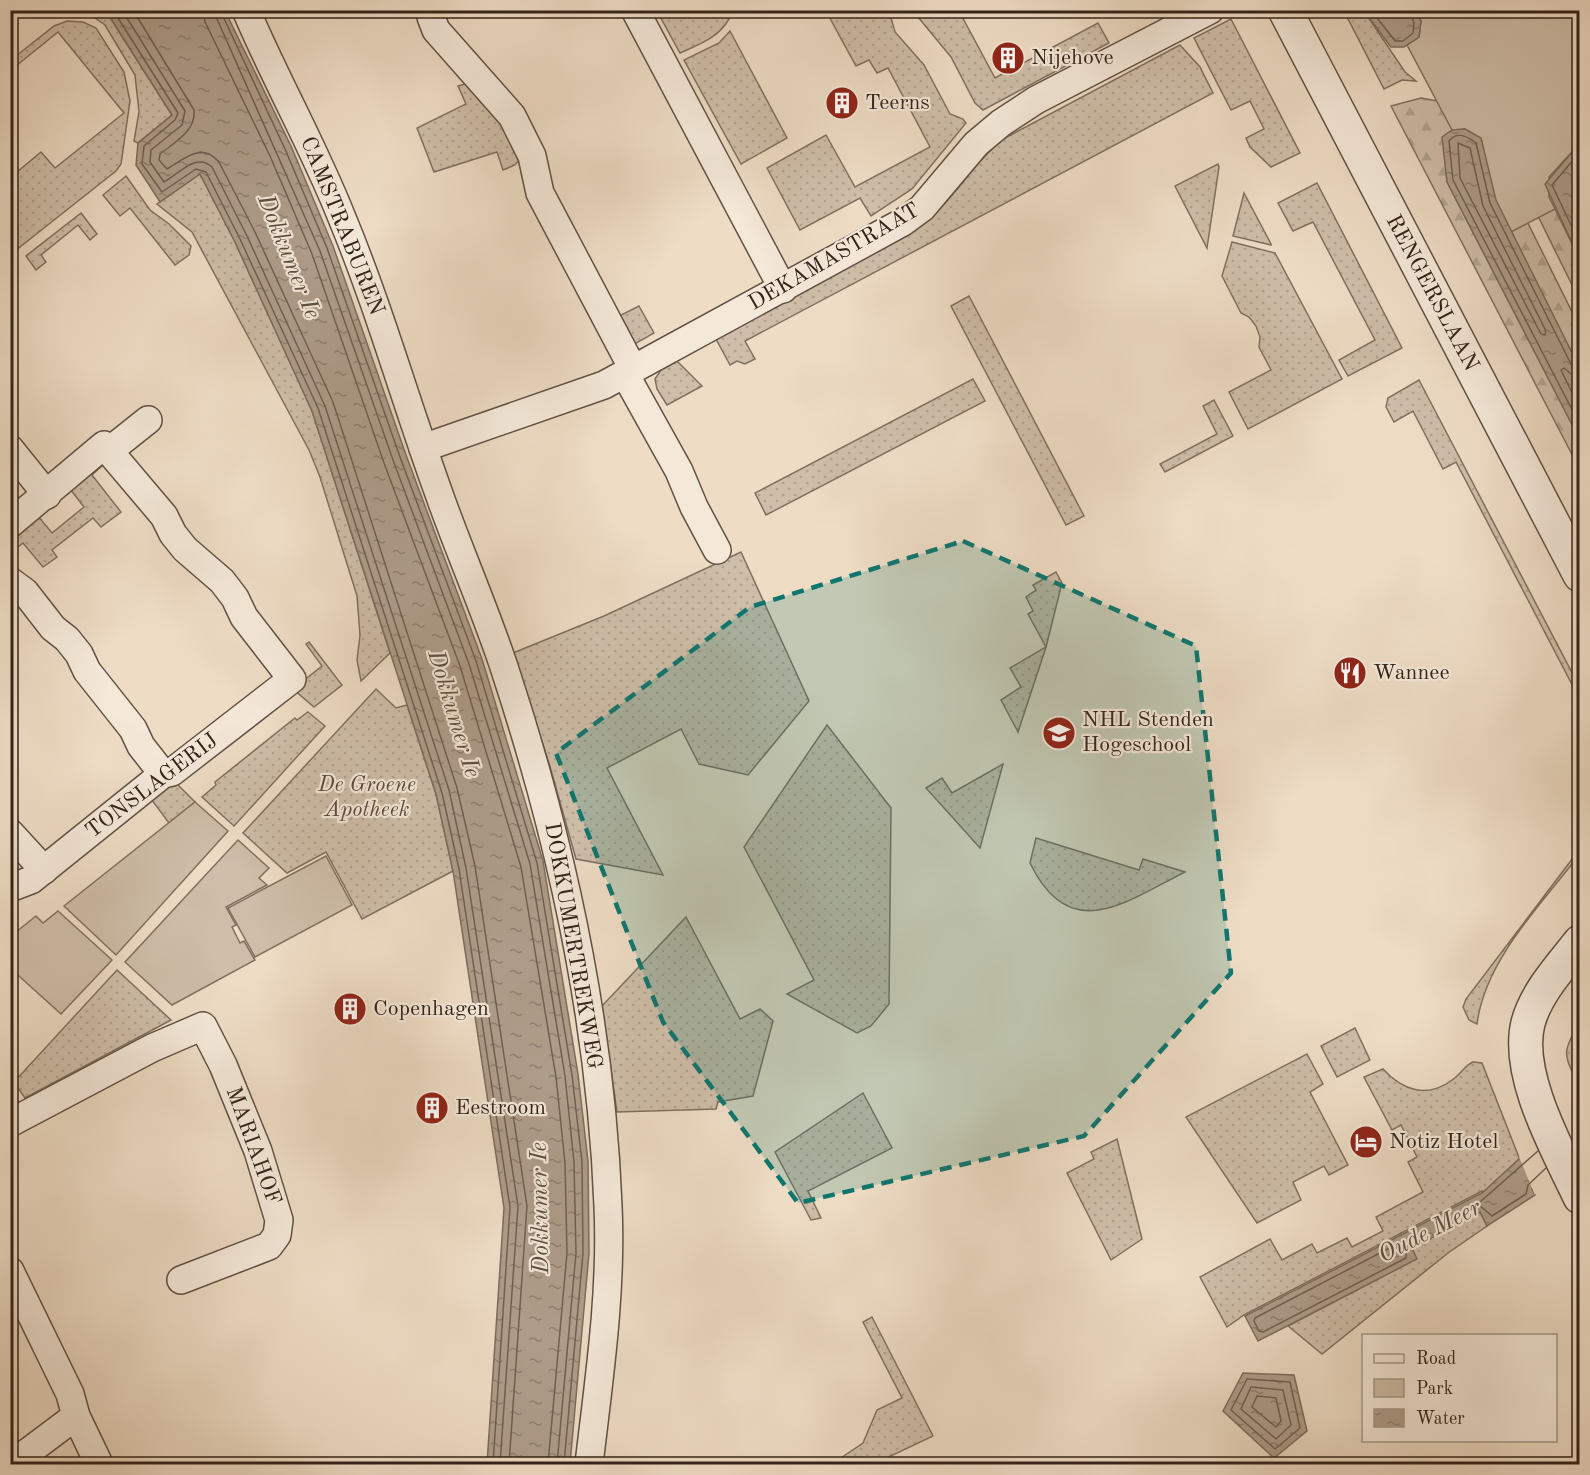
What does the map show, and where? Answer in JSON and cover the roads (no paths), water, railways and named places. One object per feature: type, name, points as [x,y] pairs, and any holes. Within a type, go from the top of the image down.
[{"type":"street","name":"CAMSTRABUREN","points":[[246,10],[343,218],[423,448]]},
{"type":"street","points":[[432,10],[431,17],[436,30],[512,116],[532,156],[540,193],[717,550]]},
{"type":"street","points":[[635,10],[783,289]]},
{"type":"street","name":"DEKAMASTRAAT","points":[[423,448],[584,392],[629,372],[783,289],[903,222],[922,208],[988,132],[1036,100],[1210,10]]},
{"type":"street","name":"RENGERSLAAN","points":[[1285,10],[1580,575]]},
{"type":"street","points":[[10,524],[104,445],[109,451],[148,420]]},
{"type":"street","name":"DOKKUMERTREKWEG","points":[[423,448],[504,668],[550,819],[576,939],[601,1107],[609,1218],[607,1292],[589,1464]]},
{"type":"street","points":[[10,449],[46,495]]},
{"type":"street","name":"TONSLAGERIJ","points":[[10,888],[31,879],[44,870],[163,774],[172,772],[292,679],[244,617],[235,598],[222,581],[185,549],[173,534],[164,516],[109,451]]},
{"type":"street","points":[[10,581],[24,592],[53,628],[67,639],[79,654],[87,671],[133,729],[141,746],[163,774]]},
{"type":"street","points":[[10,833],[44,870]]},
{"type":"street","points":[[1580,942],[1550,980],[1528,1023],[1526,1064],[1531,1085],[1580,1197]]},
{"type":"street","name":"MARIAHOF","points":[[10,1123],[153,1048],[203,1026],[223,1065],[258,1151],[279,1220],[277,1235],[268,1246],[181,1280]]},
{"type":"street","points":[[11,1275],[70,1394],[76,1416],[99,1464]]},
{"type":"street","points":[[12,1464],[76,1416]]},
{"type":"water","name":"Dokkumer Ie","points":[[106,11],[225,11],[291,146],[333,246],[406,455],[482,659],[543,861],[578,1074],[588,1161],[589,1253],[570,1464],[487,1464],[504,1208],[453,871],[436,794],[312,411],[235,242],[200,174],[160,202],[136,165],[138,143],[172,115]]},
{"type":"water","points":[[1364,11],[1415,11],[1421,21],[1419,37],[1404,47],[1391,47]]},
{"type":"water","points":[[1465,129],[1481,138],[1496,200],[1579,367],[1579,438],[1447,182],[1442,137],[1452,130]]},
{"type":"water","points":[[1579,144],[1579,184],[1572,194],[1579,210],[1579,258],[1545,184]]},
{"type":"water","name":"Oude Meer","points":[[1579,1104],[1532,1189],[1535,1195],[1487,1226],[1480,1212],[1412,1248],[1417,1259],[1258,1341],[1245,1316],[1482,1193]]},
{"type":"water","points":[[1243,1373],[1294,1375],[1307,1431],[1274,1458],[1223,1411]]},
{"type":"place","name":"Nijehove","points":[[1008,58]]},
{"type":"place","name":"Teerns","points":[[842,103]]},
{"type":"place","name":"Wannee","points":[[1350,673]]},
{"type":"place","name":"NHL Stenden Hogeschool","points":[[1059,733]]},
{"type":"place","name":"Copenhagen","points":[[350,1009]]},
{"type":"place","name":"Eestroom","points":[[432,1108]]},
{"type":"place","name":"Notiz Hotel","points":[[1366,1142]]},
{"type":"park label","name":"De Groene Apotheek","points":[[367,798]]}]
